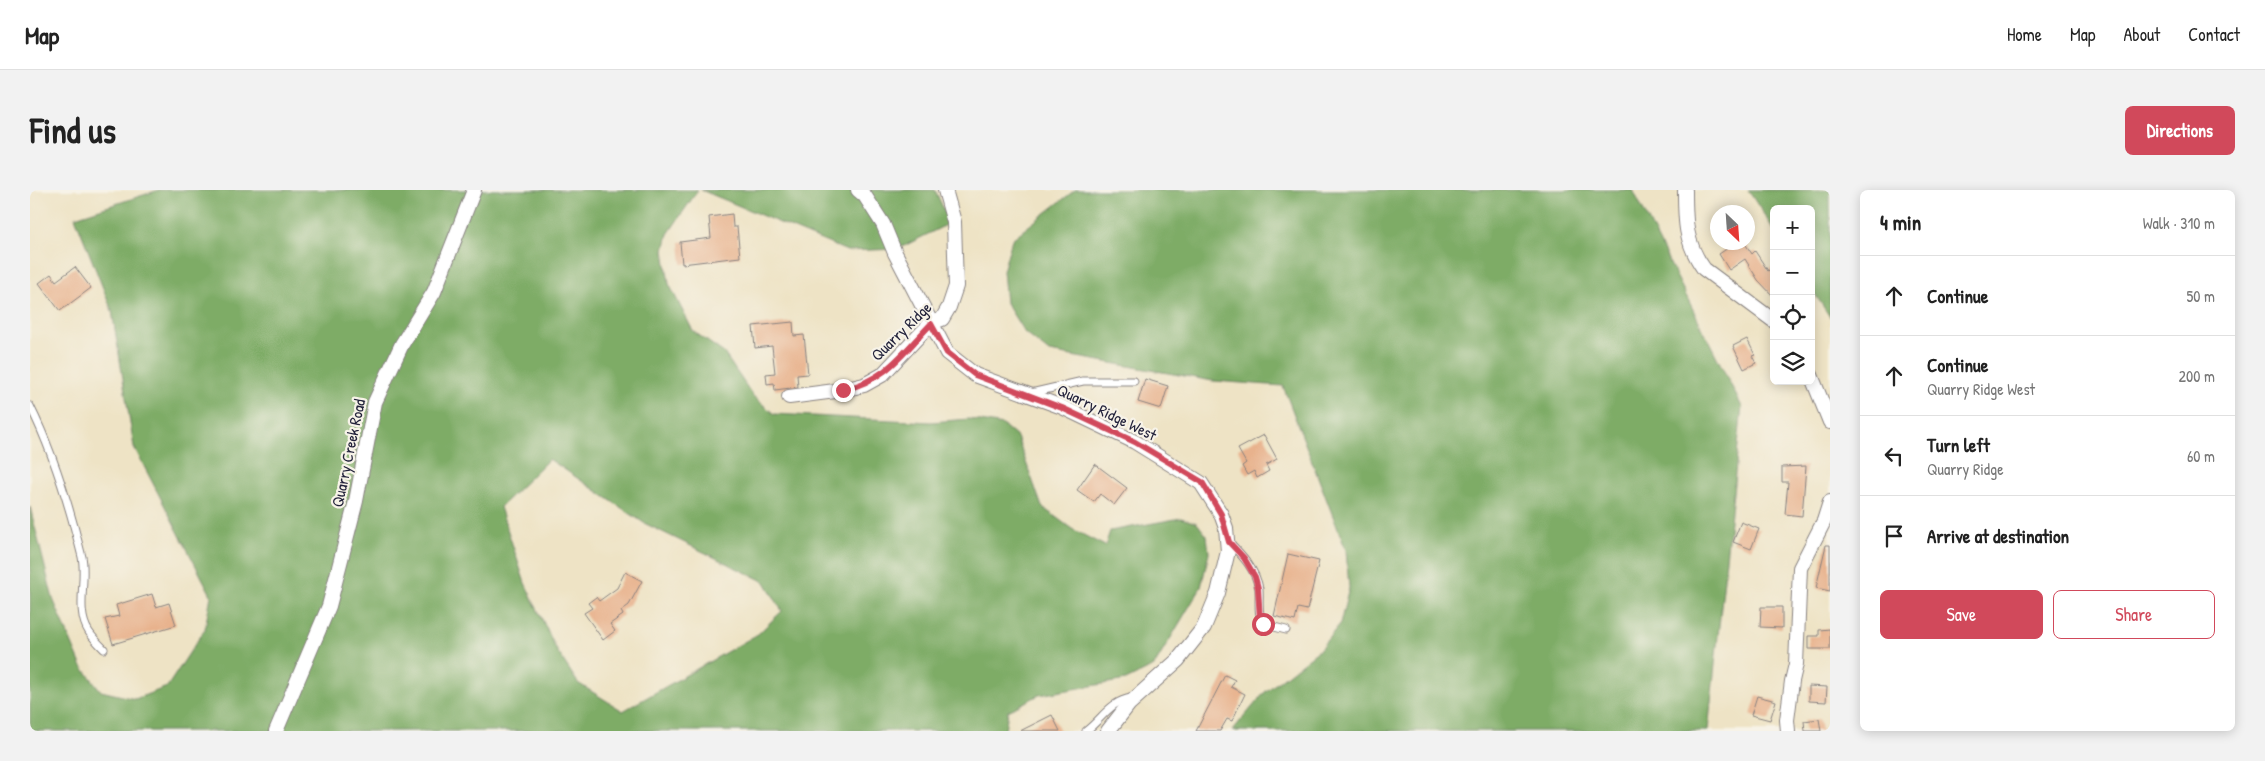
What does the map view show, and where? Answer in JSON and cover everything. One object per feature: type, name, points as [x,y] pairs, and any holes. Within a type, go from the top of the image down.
[{"type":"street","name":"Quarry Creek Road","points":[[276,731],[330,606],[356,501],[375,402],[402,344],[434,292],[474,190]]},
{"type":"street","points":[[858,190],[866,196],[883,224],[931,324]]},
{"type":"street","name":"Quarry Ridge","points":[[788,396],[804,396],[864,385],[882,375],[931,324],[942,319],[949,307],[956,286],[954,222],[945,190]]},
{"type":"street","points":[[1685,190],[1685,226],[1698,260],[1704,269],[1770,318]]},
{"type":"street","name":"Quarry Ridge West","points":[[931,324],[947,353],[975,375],[1062,408],[1135,442],[1202,482],[1221,514],[1229,542],[1218,593],[1204,627],[1178,660],[1135,698],[1108,731]]},
{"type":"street","points":[[1815,385],[1830,422]]},
{"type":"street","points":[[1788,731],[1787,720],[1796,664],[1800,568],[1824,521],[1830,502]]},
{"type":"lane","points":[[1027,394],[1083,381],[1134,381]]},
{"type":"lane","points":[[30,406],[48,441],[65,491],[82,560],[83,613],[88,631],[104,650]]},
{"type":"lane","points":[[1229,542],[1244,558],[1255,577],[1258,588],[1260,620],[1263,624],[1286,630]]},
{"type":"lane","points":[[1086,731],[1110,706],[1123,700],[1135,698]]},
{"type":"green space","points":[[159,190],[698,190],[668,234],[664,250],[669,284],[693,331],[724,353],[753,396],[774,414],[931,422],[969,419],[1003,425],[1017,437],[1042,507],[1072,529],[1105,546],[1110,531],[1181,518],[1197,523],[1207,536],[1209,553],[1201,587],[1154,666],[1126,680],[1039,695],[1008,711],[1005,731],[30,731],[30,507],[53,599],[81,665],[101,691],[135,699],[167,687],[205,629],[211,595],[134,447],[112,311],[75,217]],"holes":[[[549,459],[644,523],[765,582],[782,611],[758,634],[623,711],[578,683],[557,651],[525,583],[500,507]]]},
{"type":"green space","points":[[701,190],[935,190],[950,223],[898,249],[847,251]]},
{"type":"green space","points":[[1075,190],[1633,190],[1742,407],[1708,731],[1232,731],[1265,692],[1319,650],[1340,624],[1349,588],[1346,550],[1283,386],[1213,381],[1049,352],[1024,332],[1006,303],[1003,271],[1012,239]]},
{"type":"green space","points":[[1748,190],[1830,190],[1830,317],[1815,294],[1815,205],[1770,205],[1770,224]]},
{"type":"building","points":[[732,214],[733,227],[737,227],[740,257],[682,264],[680,242],[711,238],[709,217]]},
{"type":"building","points":[[1725,250],[1749,250],[1752,254],[1755,251],[1768,271],[1770,269],[1770,293],[1758,280],[1745,259],[1729,270],[1719,254]]},
{"type":"building","points":[[75,267],[91,288],[60,311],[39,283],[51,274],[56,281]]},
{"type":"building","points":[[793,322],[794,336],[804,335],[808,374],[797,375],[798,387],[775,390],[774,383],[767,384],[766,374],[775,373],[772,346],[755,348],[753,326]]},
{"type":"building","points":[[1747,339],[1755,355],[1752,356],[1756,363],[1744,369],[1733,346]]},
{"type":"building","points":[[1145,379],[1168,386],[1161,409],[1138,402]]},
{"type":"building","points":[[1264,435],[1277,459],[1266,465],[1269,471],[1257,478],[1254,471],[1247,475],[1242,466],[1246,463],[1238,449]]},
{"type":"building","points":[[1095,464],[1127,488],[1114,505],[1100,494],[1094,502],[1077,490]]},
{"type":"building","points":[[1806,466],[1802,516],[1785,514],[1788,482],[1782,482],[1782,467]]},
{"type":"building","points":[[1741,522],[1759,529],[1751,549],[1733,542]]},
{"type":"building","points":[[1826,545],[1830,545],[1830,591],[1816,588]]},
{"type":"building","points":[[1288,554],[1319,561],[1307,610],[1298,608],[1295,621],[1274,616]]},
{"type":"building","points":[[625,572],[642,581],[629,605],[621,611],[623,615],[610,624],[615,631],[603,640],[584,613],[592,608],[588,603],[596,597],[599,601],[617,588]]},
{"type":"building","points":[[152,594],[156,607],[169,603],[176,625],[113,644],[105,619],[119,616],[116,605]]},
{"type":"building","points":[[1761,607],[1782,607],[1782,628],[1760,627]]},
{"type":"building","points":[[1830,629],[1830,649],[1808,649],[1808,636],[1819,636],[1819,630]]},
{"type":"building","points":[[1225,675],[1235,680],[1231,687],[1245,694],[1232,721],[1227,719],[1220,731],[1196,731]]},
{"type":"building","points":[[1809,686],[1827,687],[1826,702],[1809,701]]},
{"type":"building","points":[[1757,696],[1776,701],[1770,720],[1751,715]]},
{"type":"building","points":[[1052,715],[1060,731],[1020,731]]},
{"type":"building","points":[[1819,719],[1821,731],[1805,731],[1804,721]]},
{"type":"route","points":[[843,390],[864,385],[882,375],[931,324],[947,353],[975,375],[1062,408],[1135,442],[1202,482],[1221,514],[1229,542],[1244,558],[1255,577],[1258,588],[1260,620],[1263,624]]}]
